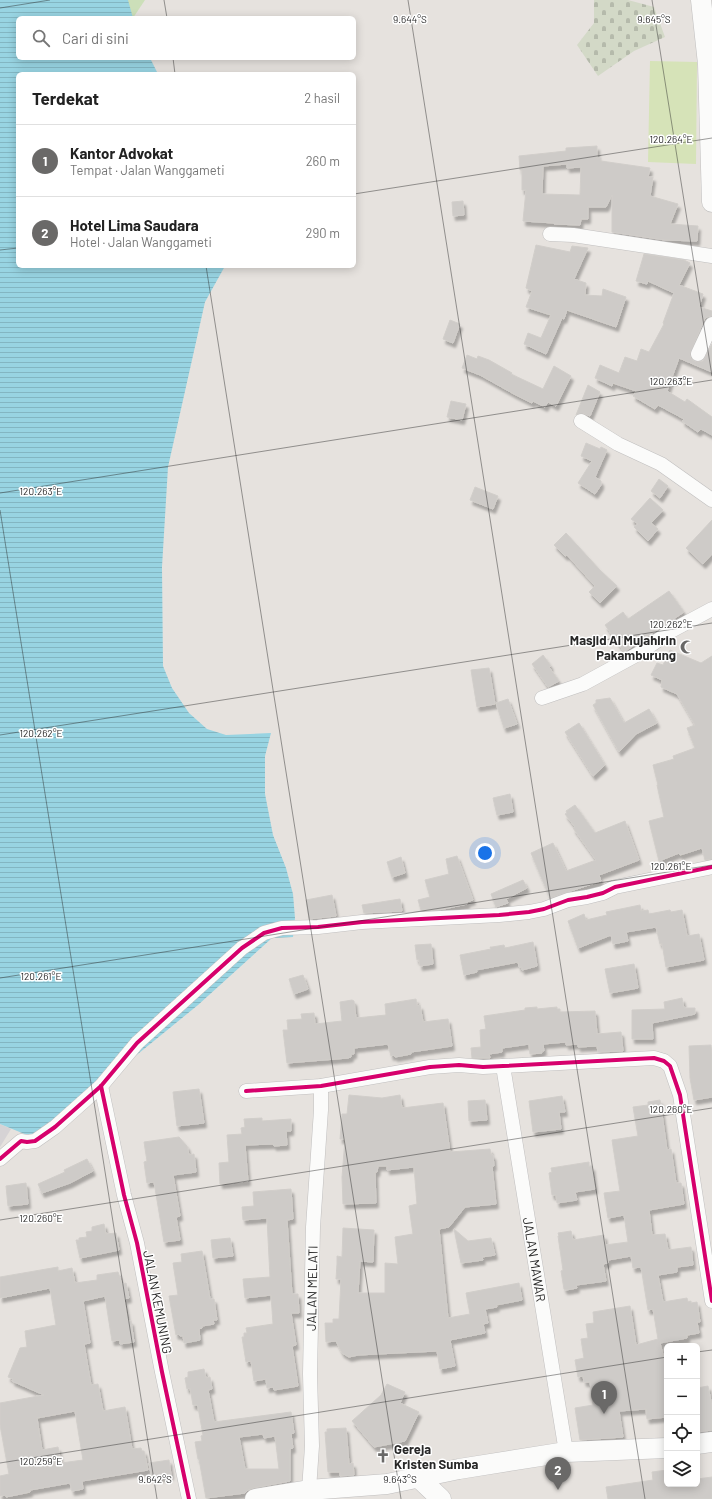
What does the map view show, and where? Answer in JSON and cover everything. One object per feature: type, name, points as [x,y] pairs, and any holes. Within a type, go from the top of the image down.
[{"type":"street","points":[[701,0],[708,64],[712,202]]},
{"type":"street","points":[[550,234],[573,235],[712,256]]},
{"type":"street","points":[[698,354],[712,324]]},
{"type":"street","points":[[581,421],[618,444],[661,464],[712,500]]},
{"type":"street","points":[[542,698],[583,684],[638,654],[671,631],[712,609]]},
{"type":"street","points":[[0,1159],[21,1141],[35,1141],[55,1127],[101,1086],[137,1044],[242,948],[264,933],[282,928],[318,927],[362,922],[499,915],[529,912],[544,909],[568,900],[587,897],[615,887],[712,867]]},
{"type":"street","points":[[246,1091],[321,1086],[430,1067],[459,1065],[483,1067],[654,1058],[664,1061],[670,1066],[680,1095],[710,1275],[712,1301]]},
{"type":"street","name":"JALAN MAWAR","points":[[503,1066],[566,1452]]},
{"type":"street","name":"JALAN KEMUNING","points":[[101,1086],[124,1195],[136,1243],[189,1499]]},
{"type":"street","name":"JALAN MELATI","points":[[309,1490],[312,1446],[310,1374],[313,1227],[321,1110],[321,1086]]},
{"type":"street","points":[[700,1444],[712,1442]]},
{"type":"street","points":[[255,1499],[309,1490],[384,1491],[419,1478],[459,1469],[566,1452],[664,1448]]},
{"type":"street","points":[[419,1478],[441,1499]]},
{"type":"shaded area","points":[[0,1124],[11,1129],[0,1147]]},
{"type":"green space","points":[[123,0],[145,0],[134,16],[132,16]]},
{"type":"green space","points":[[594,0],[628,0],[654,7],[665,37],[634,51],[598,76],[577,45],[594,23]]},
{"type":"green space","points":[[650,61],[697,62],[696,164],[648,162]]},
{"type":"water","points":[[0,0],[128,0],[132,16],[16,16],[16,60],[151,60],[157,72],[16,72],[16,268],[224,268],[205,302],[168,467],[162,567],[163,666],[172,688],[189,713],[207,729],[226,735],[271,733],[265,756],[265,794],[273,835],[286,868],[293,894],[295,918],[293,937],[272,938],[198,1005],[36,1137],[0,1124]]},
{"type":"building","points":[[597,146],[597,158],[601,158],[601,161],[650,168],[648,177],[653,177],[650,196],[678,204],[670,224],[698,226],[697,241],[665,240],[612,232],[612,195],[606,207],[588,207],[588,219],[581,219],[580,225],[523,221],[526,190],[522,190],[522,170],[520,170],[519,156],[566,151],[566,148]],"holes":[[[567,164],[567,168],[581,167],[580,195],[542,194],[543,166]]]},
{"type":"building","points":[[463,201],[464,215],[453,216],[452,202]]},
{"type":"building","points":[[536,245],[570,252],[572,246],[588,248],[574,279],[586,283],[585,295],[602,296],[603,289],[626,297],[616,327],[567,310],[546,354],[524,344],[528,333],[541,338],[551,315],[526,307],[532,291],[526,288]]},
{"type":"building","points":[[644,254],[684,260],[690,263],[679,285],[703,294],[699,307],[712,311],[712,316],[707,317],[704,320],[690,354],[691,359],[694,361],[703,361],[712,344],[712,372],[679,358],[667,391],[685,402],[687,399],[712,417],[712,435],[701,429],[698,432],[682,421],[684,419],[658,405],[655,409],[633,396],[636,391],[613,383],[612,386],[595,378],[600,365],[619,373],[625,357],[637,361],[641,349],[649,352],[664,324],[663,323],[674,293],[648,281],[647,284],[636,281]]},
{"type":"building","points":[[450,320],[460,324],[453,343],[443,339]]},
{"type":"building","points":[[467,355],[477,359],[478,356],[489,360],[512,373],[511,374],[543,389],[554,366],[571,376],[556,406],[548,402],[545,407],[533,401],[532,403],[480,375],[462,368]]},
{"type":"building","points":[[588,385],[600,392],[590,416],[582,413],[576,415]]},
{"type":"building","points":[[451,401],[466,404],[462,420],[447,417]]},
{"type":"building","points":[[586,443],[600,449],[601,447],[607,450],[595,477],[601,481],[601,485],[595,494],[578,483],[592,461],[581,456]]},
{"type":"building","points":[[659,479],[668,486],[660,498],[651,491]]},
{"type":"building","points":[[475,487],[498,496],[493,509],[470,500]]},
{"type":"building","points":[[650,498],[663,510],[651,523],[658,529],[648,541],[634,527],[638,524],[631,519]]},
{"type":"building","points":[[712,520],[712,554],[703,564],[686,548]]},
{"type":"building","points":[[566,533],[617,586],[600,603],[589,592],[595,586],[567,555],[565,556],[554,545]]},
{"type":"building","points":[[669,591],[684,612],[624,652],[605,625],[623,612],[628,619]]},
{"type":"building","points":[[670,650],[701,663],[712,656],[712,859],[705,860],[702,848],[680,855],[679,853],[659,861],[649,821],[664,817],[653,765],[674,759],[673,756],[695,748],[687,728],[695,725],[677,694],[661,687],[662,680],[651,675],[657,663],[663,665]]},
{"type":"building","points":[[543,655],[559,681],[548,687],[532,664]]},
{"type":"building","points":[[489,668],[495,704],[477,707],[471,670]]},
{"type":"building","points":[[610,698],[624,723],[649,709],[657,723],[636,734],[619,752],[593,705],[596,703],[596,700]]},
{"type":"building","points":[[508,699],[517,724],[504,728],[496,703]]},
{"type":"building","points":[[579,723],[605,765],[593,776],[565,732]]},
{"type":"building","points":[[510,794],[513,812],[497,815],[493,798]]},
{"type":"building","points":[[575,805],[595,833],[625,821],[639,860],[599,875],[601,881],[550,898],[531,853],[553,843],[566,871],[596,860],[565,814],[567,813],[566,811]]},
{"type":"building","points":[[457,856],[473,900],[467,902],[467,904],[439,910],[421,910],[418,900],[430,897],[425,880],[449,874],[446,859]]},
{"type":"building","points":[[401,857],[405,873],[392,877],[387,862]]},
{"type":"building","points":[[523,880],[527,888],[506,899],[508,903],[496,907],[491,894]]},
{"type":"building","points":[[332,895],[336,916],[309,919],[306,900]]},
{"type":"building","points":[[400,899],[402,911],[364,913],[362,905]]},
{"type":"building","points":[[640,905],[641,911],[648,910],[649,914],[670,910],[671,912],[682,910],[687,936],[699,934],[704,960],[666,967],[662,943],[660,944],[656,927],[626,932],[628,941],[613,944],[611,935],[578,948],[568,921],[584,914],[586,920],[607,915],[606,912]]},
{"type":"building","points":[[533,942],[537,966],[522,970],[522,967],[519,967],[518,962],[476,970],[477,972],[464,975],[460,955],[491,949],[490,947],[504,945],[505,948]]},
{"type":"building","points":[[431,944],[433,964],[420,966],[419,959],[417,960],[415,945]]},
{"type":"building","points":[[634,964],[638,988],[610,993],[605,969]]},
{"type":"building","points":[[303,975],[308,989],[294,994],[289,979]]},
{"type":"building","points":[[682,998],[684,1008],[695,1008],[695,1014],[652,1023],[653,1039],[632,1039],[632,1010],[665,1009],[664,1002]]},
{"type":"building","points":[[416,999],[417,1006],[420,1005],[423,1022],[448,1019],[452,1046],[411,1052],[411,1054],[395,1057],[394,1055],[391,1056],[388,1044],[354,1048],[354,1054],[351,1054],[351,1057],[348,1058],[287,1063],[283,1030],[288,1030],[287,1020],[302,1019],[301,1014],[314,1013],[315,1024],[342,1021],[340,1002],[352,1000],[354,1001],[356,1018],[386,1015],[385,1004]]},
{"type":"building","points":[[537,1007],[537,1009],[557,1007],[557,1009],[560,1009],[560,1012],[595,1011],[597,1034],[621,1032],[623,1051],[598,1052],[597,1046],[578,1047],[578,1044],[566,1045],[566,1042],[543,1044],[544,1051],[541,1051],[542,1053],[530,1054],[529,1044],[502,1048],[502,1052],[489,1054],[490,1058],[472,1058],[471,1048],[481,1047],[480,1030],[486,1029],[484,1016]]},
{"type":"building","points":[[711,1045],[712,1097],[694,1100],[690,1078],[689,1046]]},
{"type":"building","points":[[199,1089],[204,1123],[177,1126],[173,1092]]},
{"type":"building","points":[[349,1095],[382,1098],[400,1095],[402,1108],[443,1103],[450,1152],[490,1149],[491,1155],[493,1155],[494,1166],[492,1166],[496,1204],[465,1207],[449,1227],[439,1229],[448,1318],[470,1314],[466,1293],[519,1283],[522,1300],[496,1305],[497,1307],[485,1309],[488,1323],[483,1324],[485,1333],[450,1340],[455,1366],[440,1369],[437,1351],[358,1355],[349,1357],[342,1353],[336,1341],[326,1342],[325,1323],[333,1323],[333,1319],[339,1319],[341,1279],[336,1279],[337,1256],[342,1257],[343,1228],[374,1230],[373,1262],[360,1261],[358,1293],[385,1293],[385,1263],[398,1264],[395,1237],[413,1234],[409,1206],[417,1204],[414,1167],[387,1170],[387,1166],[378,1166],[377,1172],[375,1172],[376,1203],[343,1204],[342,1177],[345,1139],[340,1139],[342,1114],[347,1114]]},
{"type":"building","points":[[562,1096],[565,1112],[559,1112],[561,1129],[533,1132],[529,1101]]},
{"type":"building","points":[[485,1100],[487,1120],[469,1121],[468,1101]]},
{"type":"building","points":[[660,1100],[667,1150],[671,1149],[676,1183],[681,1183],[684,1204],[649,1210],[652,1235],[665,1234],[668,1250],[691,1247],[693,1265],[677,1267],[677,1272],[658,1275],[663,1302],[687,1298],[688,1302],[697,1302],[700,1322],[697,1322],[699,1333],[687,1335],[687,1338],[660,1343],[664,1359],[664,1417],[647,1419],[646,1409],[619,1411],[623,1437],[580,1440],[575,1408],[593,1405],[590,1382],[584,1382],[583,1376],[578,1377],[575,1360],[584,1358],[581,1339],[588,1338],[586,1324],[594,1323],[593,1312],[630,1306],[636,1345],[658,1339],[653,1309],[648,1310],[641,1267],[633,1268],[631,1256],[608,1260],[608,1263],[603,1264],[606,1281],[576,1285],[577,1288],[566,1290],[564,1289],[561,1271],[563,1270],[558,1233],[571,1231],[573,1240],[604,1235],[605,1245],[628,1242],[624,1215],[608,1218],[604,1193],[620,1191],[612,1140],[638,1136],[633,1107],[648,1105],[648,1102]]},
{"type":"building","points":[[262,1118],[262,1121],[291,1119],[291,1131],[286,1131],[287,1145],[245,1145],[248,1181],[220,1184],[219,1163],[229,1162],[227,1135],[242,1134],[241,1128],[245,1127],[244,1119]]},
{"type":"building","points":[[179,1137],[187,1146],[189,1155],[194,1154],[196,1172],[173,1175],[180,1216],[176,1217],[180,1240],[164,1242],[154,1182],[147,1183],[144,1162],[147,1161],[144,1142]]},
{"type":"building","points":[[87,1159],[93,1171],[70,1183],[42,1193],[38,1184],[65,1172],[64,1170]]},
{"type":"building","points":[[589,1162],[589,1167],[592,1166],[595,1189],[575,1192],[577,1200],[557,1203],[556,1195],[552,1195],[549,1173],[552,1172],[551,1168]]},
{"type":"building","points":[[26,1183],[28,1204],[8,1206],[6,1186]]},
{"type":"building","points":[[291,1189],[293,1219],[287,1220],[292,1294],[298,1294],[299,1313],[291,1313],[296,1345],[292,1346],[298,1386],[274,1390],[273,1387],[267,1388],[266,1379],[254,1381],[251,1361],[246,1362],[242,1337],[244,1337],[244,1333],[247,1333],[246,1328],[273,1324],[271,1295],[245,1298],[243,1279],[270,1277],[267,1218],[243,1220],[242,1207],[254,1206],[253,1192]]},
{"type":"building","points":[[104,1224],[106,1234],[116,1233],[119,1250],[80,1258],[76,1240],[87,1237],[86,1232],[92,1231],[92,1227]]},
{"type":"building","points":[[454,1229],[468,1241],[491,1238],[495,1255],[482,1257],[483,1260],[461,1263]]},
{"type":"building","points":[[230,1238],[233,1256],[213,1258],[211,1240]]},
{"type":"building","points":[[202,1251],[210,1299],[214,1299],[217,1320],[213,1320],[214,1324],[202,1326],[202,1328],[199,1329],[200,1340],[184,1343],[183,1336],[180,1336],[179,1334],[176,1335],[169,1296],[178,1295],[173,1263],[182,1262],[181,1254]]},
{"type":"building","points":[[58,1267],[58,1271],[72,1268],[75,1283],[97,1280],[97,1275],[118,1272],[122,1284],[126,1283],[129,1298],[124,1299],[128,1321],[131,1321],[134,1342],[120,1344],[120,1340],[112,1341],[105,1296],[83,1301],[90,1343],[84,1344],[91,1385],[98,1384],[103,1411],[125,1407],[132,1449],[141,1448],[142,1451],[144,1451],[148,1470],[82,1481],[83,1489],[72,1491],[70,1483],[30,1490],[30,1492],[6,1497],[6,1495],[0,1496],[0,1476],[9,1474],[0,1425],[0,1403],[44,1395],[12,1381],[13,1379],[8,1377],[20,1348],[27,1347],[25,1331],[56,1325],[50,1288],[0,1298],[0,1277]],"holes":[[[75,1411],[83,1460],[61,1463],[58,1447],[42,1450],[37,1418]]]},
{"type":"building","points":[[204,1369],[206,1378],[210,1377],[212,1389],[208,1390],[214,1422],[291,1412],[294,1433],[291,1434],[293,1448],[290,1449],[290,1481],[253,1488],[245,1493],[206,1498],[195,1442],[202,1441],[201,1436],[203,1435],[198,1407],[197,1405],[193,1405],[190,1388],[187,1389],[185,1378],[188,1377],[188,1372]],"holes":[[[263,1434],[264,1438],[275,1436],[279,1469],[245,1469],[239,1437]]]},
{"type":"building","name":"Gereja Kristen Sumba","points":[[387,1384],[405,1392],[400,1403],[419,1412],[405,1441],[374,1447],[352,1421],[381,1395]]},
{"type":"building","points":[[708,1386],[712,1406],[712,1430],[700,1432],[700,1387]]},
{"type":"building","points":[[346,1428],[349,1464],[353,1463],[354,1475],[340,1476],[340,1472],[328,1472],[325,1432],[327,1432],[327,1429]]},
{"type":"building","points":[[169,1460],[171,1475],[152,1479],[149,1463]]},
{"type":"building","points":[[664,1470],[664,1487],[700,1487],[700,1479],[712,1477],[712,1499],[608,1499],[606,1487],[653,1480],[652,1472]]},
{"type":"cycle path","points":[[0,1159],[21,1141],[35,1141],[55,1127],[101,1086],[137,1043],[242,948],[264,933],[282,928],[318,927],[362,922],[499,915],[529,912],[544,909],[568,900],[603,893],[615,887],[712,867]]},
{"type":"cycle path","points":[[246,1091],[321,1086],[430,1067],[459,1065],[483,1067],[654,1058],[664,1061],[670,1066],[680,1095],[712,1301]]},
{"type":"cycle path","points":[[101,1086],[124,1195],[137,1243],[189,1499]]},
{"type":"place","name":"Masjid Al Mujahirin Pakamburung","points":[[687,647]]},
{"type":"place","name":"Kantor Advokat","points":[[604,1414]]},
{"type":"place","name":"Gereja Kristen Sumba","points":[[383,1456]]},
{"type":"place","name":"Hotel Lima Saudara","points":[[558,1490]]}]
